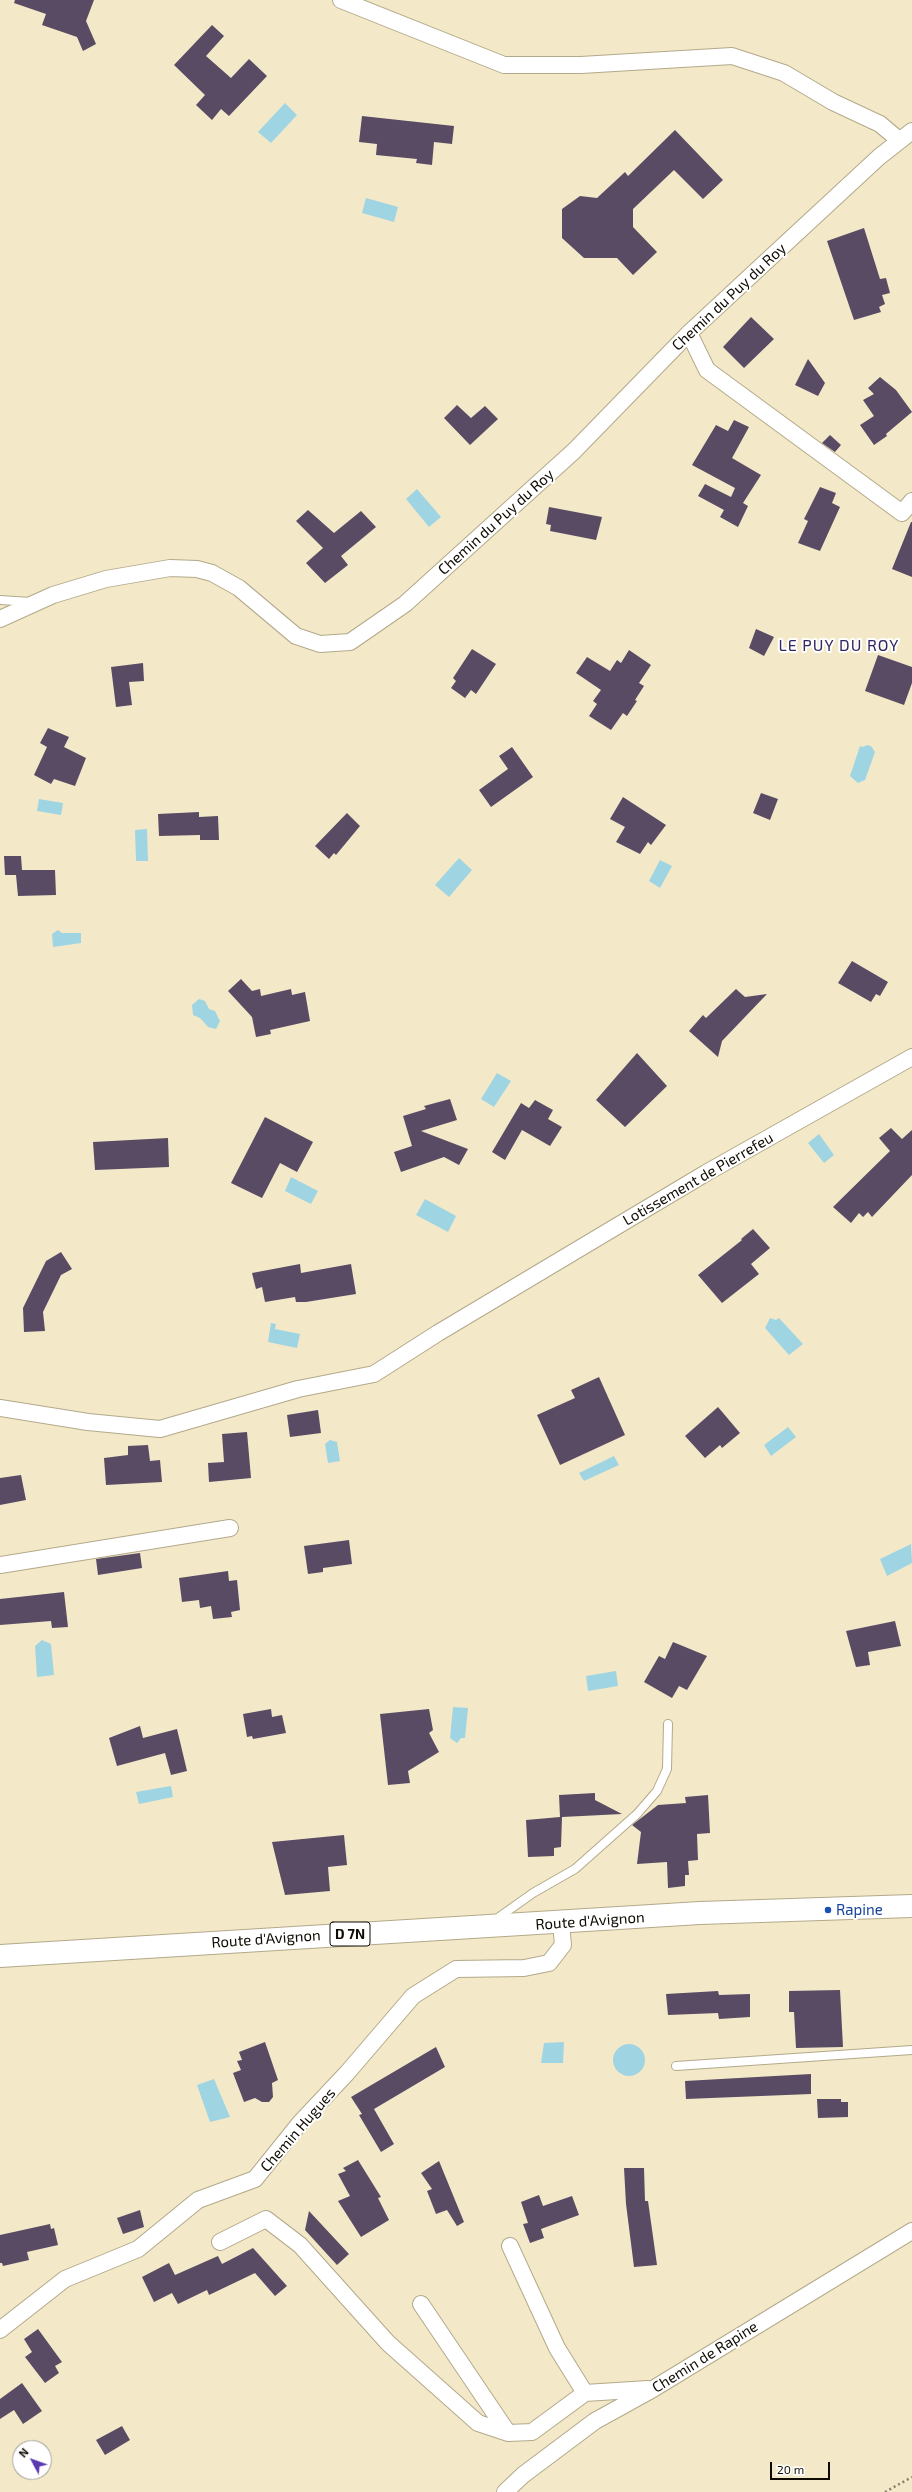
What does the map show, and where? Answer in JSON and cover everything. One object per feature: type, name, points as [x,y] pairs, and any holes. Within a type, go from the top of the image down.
[{"type":"main road","name":"Route d'Avignon","points":[[0,1956],[487,1926],[561,1923],[700,1913],[828,1899],[912,1894]]},
{"type":"main road","name":"Route d'Avignon","points":[[700,1913],[912,1906]]},
{"type":"street","points":[[341,0],[504,65],[581,65],[732,56],[784,73],[833,102],[905,136]]},
{"type":"street","name":"Chemin du Puy du Roy","points":[[0,619],[36,602],[106,579],[170,568],[197,569],[212,574],[239,588],[296,636],[320,644],[350,642],[405,604],[562,462],[689,333],[905,136]]},
{"type":"street","points":[[689,333],[707,370],[902,513],[912,501]]},
{"type":"street","name":"Lotissement de Pierrefeu","points":[[0,1408],[88,1422],[160,1428],[298,1389],[374,1374],[487,1304],[706,1173],[912,1057]]},
{"type":"street","points":[[0,1565],[230,1528]]},
{"type":"street","name":"Chemin Hugues","points":[[0,2330],[65,2279],[138,2249],[198,2200],[255,2179],[300,2123],[347,2074],[413,1996],[456,1969],[524,1968],[549,1963],[563,1945],[561,1923]]},
{"type":"street","points":[[220,2242],[266,2218],[300,2245],[388,2343],[478,2423],[508,2433],[532,2432],[585,2393],[653,2389]]},
{"type":"street","name":"Chemin de Rapine","points":[[505,2492],[523,2475],[595,2421],[653,2389],[912,2231]]},
{"type":"street","points":[[510,2246],[557,2348],[585,2393]]},
{"type":"street","points":[[421,2304],[508,2433]]},
{"type":"lane","points":[[0,600],[36,602]]},
{"type":"lane","points":[[487,1926],[533,1892],[575,1869],[637,1814],[657,1791],[667,1769],[668,1724]]},
{"type":"lane","points":[[676,2066],[912,2050]]},
{"type":"path","points":[[885,2492],[912,2477]]},
{"type":"water","points":[[285,103],[297,115],[271,143],[258,132]]},
{"type":"water","points":[[366,198],[398,207],[394,222],[362,213]]},
{"type":"water","points":[[417,489],[441,517],[429,527],[406,499]]},
{"type":"water","points":[[867,745],[871,746],[875,752],[865,780],[858,783],[850,776],[860,746],[863,747]]},
{"type":"water","points":[[39,799],[63,803],[61,815],[37,811]]},
{"type":"water","points":[[147,829],[148,861],[136,861],[135,830]]},
{"type":"water","points":[[459,858],[472,870],[449,897],[435,885]]},
{"type":"water","points":[[660,860],[672,866],[660,888],[649,881]]},
{"type":"water","points":[[58,930],[62,933],[81,933],[81,943],[53,947],[52,934]]},
{"type":"water","points":[[199,999],[205,1001],[209,1009],[215,1011],[220,1021],[216,1029],[208,1027],[200,1018],[193,1015],[192,1005]]},
{"type":"water","points":[[497,1073],[511,1081],[494,1107],[481,1099]]},
{"type":"water","points":[[819,1134],[834,1155],[824,1163],[808,1143]]},
{"type":"water","points":[[291,1177],[318,1191],[311,1204],[285,1191]]},
{"type":"water","points":[[425,1199],[456,1216],[448,1232],[416,1215]]},
{"type":"water","points":[[770,1318],[776,1320],[779,1318],[803,1344],[789,1355],[765,1328]]},
{"type":"water","points":[[271,1323],[276,1324],[275,1329],[300,1334],[297,1348],[268,1342]]},
{"type":"water","points":[[788,1427],[796,1437],[771,1456],[764,1445]]},
{"type":"water","points":[[330,1440],[337,1442],[340,1461],[328,1463],[325,1444]]},
{"type":"water","points":[[614,1456],[619,1465],[584,1481],[579,1473]]},
{"type":"water","points":[[911,1544],[912,1563],[887,1576],[880,1559]]},
{"type":"water","points":[[42,1640],[51,1644],[54,1675],[37,1677],[35,1646]]},
{"type":"water","points":[[616,1671],[618,1686],[588,1691],[586,1676]]},
{"type":"water","points":[[453,1707],[468,1708],[465,1738],[461,1738],[457,1743],[450,1738]]},
{"type":"water","points":[[171,1786],[173,1797],[139,1804],[136,1792]]},
{"type":"water","points":[[564,2042],[563,2063],[541,2063],[544,2043]]},
{"type":"water","points":[[629,2044],[635,2045],[642,2051],[645,2060],[644,2066],[638,2073],[629,2076],[623,2075],[616,2069],[613,2060],[614,2054],[620,2047]]},
{"type":"water","points":[[214,2079],[230,2117],[210,2122],[197,2085]]},
{"type":"building","points":[[15,0],[94,0],[86,21],[96,44],[83,51],[77,37],[42,25],[46,14],[14,3]]},
{"type":"building","points":[[212,25],[224,36],[206,56],[231,78],[249,59],[267,76],[229,116],[221,109],[212,120],[196,105],[205,95],[174,65]]},
{"type":"building","points":[[362,116],[454,126],[452,144],[434,142],[432,165],[416,163],[417,159],[376,155],[377,144],[359,142]]},
{"type":"building","points":[[675,130],[723,180],[703,199],[674,170],[633,209],[633,227],[657,252],[633,275],[617,258],[584,258],[562,238],[562,209],[580,196],[597,198],[625,172],[628,176]]},
{"type":"building","points":[[864,228],[880,279],[886,278],[890,293],[882,295],[885,304],[879,307],[881,312],[854,320],[827,241]]},
{"type":"building","points":[[751,317],[774,339],[744,368],[723,347]]},
{"type":"building","points":[[808,359],[825,383],[818,396],[795,385]]},
{"type":"building","points":[[880,377],[896,390],[912,412],[886,434],[887,436],[874,445],[860,425],[874,416],[863,400],[874,394],[868,388]]},
{"type":"building","points":[[457,405],[471,418],[485,406],[498,419],[470,445],[444,418]]},
{"type":"building","points":[[734,420],[749,427],[732,458],[761,475],[743,503],[748,506],[738,527],[720,517],[724,510],[698,496],[705,484],[731,497],[735,488],[692,465],[716,425],[728,431]]},
{"type":"building","points":[[830,435],[841,445],[835,452],[822,443]]},
{"type":"building","points":[[820,487],[836,493],[832,503],[840,507],[820,551],[798,543],[808,521],[804,519]]},
{"type":"building","points":[[549,507],[602,517],[596,540],[550,531],[551,525],[546,524]]},
{"type":"building","points":[[308,510],[334,533],[361,511],[376,527],[341,556],[348,565],[325,583],[306,563],[323,548],[296,521]]},
{"type":"building","points":[[912,522],[912,577],[892,569]]},
{"type":"building","points":[[756,629],[774,637],[764,656],[749,648]]},
{"type":"building","points":[[472,649],[496,664],[476,694],[471,690],[465,698],[451,688],[456,681],[453,678]]},
{"type":"building","points":[[629,650],[651,665],[639,683],[644,686],[635,700],[637,701],[627,716],[623,713],[611,730],[589,716],[597,704],[593,701],[601,690],[576,673],[587,657],[610,671],[617,660],[621,663]]},
{"type":"building","points":[[878,655],[912,667],[912,683],[904,705],[865,691]]},
{"type":"building","points":[[143,663],[144,681],[129,682],[132,705],[116,707],[111,667]]},
{"type":"building","points":[[48,728],[69,737],[64,747],[86,758],[75,786],[54,779],[51,784],[34,775],[47,747],[40,743]]},
{"type":"building","points":[[512,747],[533,777],[491,807],[479,790],[508,769],[499,756]]},
{"type":"building","points":[[761,793],[778,799],[770,820],[753,813]]},
{"type":"building","points":[[623,797],[666,825],[651,845],[648,842],[640,854],[616,842],[625,827],[610,819]]},
{"type":"building","points":[[199,812],[199,817],[218,816],[219,840],[200,840],[200,835],[159,836],[158,814]]},
{"type":"building","points":[[347,813],[360,826],[336,855],[334,853],[329,859],[315,846]]},
{"type":"building","points":[[4,856],[21,856],[22,870],[55,870],[56,895],[18,896],[16,875],[5,875]]},
{"type":"building","points":[[852,961],[888,982],[880,996],[876,994],[871,1002],[838,983]]},
{"type":"building","points":[[241,979],[252,991],[260,989],[261,996],[291,989],[292,995],[305,992],[310,1021],[270,1030],[271,1034],[256,1037],[252,1017],[228,991]]},
{"type":"building","points":[[736,989],[745,997],[767,994],[722,1041],[718,1057],[689,1031],[703,1015],[706,1018]]},
{"type":"building","points":[[637,1053],[667,1086],[625,1127],[596,1100]]},
{"type":"building","points":[[450,1099],[457,1120],[421,1131],[468,1149],[459,1165],[444,1157],[401,1172],[394,1152],[412,1146],[403,1116],[426,1109],[424,1106]]},
{"type":"building","points":[[535,1100],[553,1110],[548,1119],[562,1127],[550,1146],[522,1130],[505,1160],[492,1152],[521,1103],[529,1108]]},
{"type":"building","points":[[265,1117],[313,1142],[297,1172],[280,1163],[262,1198],[231,1183]]},
{"type":"building","points":[[891,1128],[902,1139],[912,1130],[912,1175],[872,1217],[868,1212],[863,1217],[859,1213],[851,1223],[833,1207],[890,1151],[879,1138]]},
{"type":"building","points":[[168,1138],[169,1167],[95,1170],[93,1142]]},
{"type":"building","points":[[753,1229],[770,1248],[751,1264],[759,1274],[722,1303],[698,1275],[742,1240],[741,1239]]},
{"type":"building","points":[[61,1252],[72,1269],[61,1275],[43,1312],[45,1331],[24,1332],[23,1308],[46,1261]]},
{"type":"building","points":[[300,1264],[301,1273],[351,1264],[356,1294],[306,1302],[296,1302],[295,1297],[265,1302],[262,1287],[256,1289],[252,1273]]},
{"type":"building","points":[[599,1377],[625,1435],[560,1465],[537,1415],[575,1398],[571,1390]]},
{"type":"building","points":[[718,1407],[740,1433],[722,1448],[720,1445],[705,1458],[685,1436]]},
{"type":"building","points":[[318,1410],[321,1433],[290,1437],[287,1415]]},
{"type":"building","points":[[247,1432],[251,1478],[209,1482],[208,1463],[224,1462],[222,1434]]},
{"type":"building","points":[[148,1445],[150,1461],[160,1460],[162,1482],[106,1485],[104,1458],[128,1455],[128,1446]]},
{"type":"building","points":[[21,1475],[26,1500],[0,1505],[0,1478]]},
{"type":"building","points":[[349,1540],[352,1564],[323,1568],[323,1572],[308,1574],[304,1546]]},
{"type":"building","points":[[140,1553],[142,1568],[98,1575],[96,1559]]},
{"type":"building","points":[[228,1571],[229,1581],[237,1580],[240,1610],[231,1612],[232,1617],[213,1619],[211,1606],[200,1608],[199,1600],[182,1602],[179,1578]]},
{"type":"building","points":[[64,1592],[68,1627],[52,1628],[51,1621],[0,1625],[0,1599]]},
{"type":"building","points":[[895,1621],[901,1646],[868,1652],[870,1665],[856,1667],[846,1631]]},
{"type":"building","points":[[673,1642],[707,1656],[687,1690],[679,1686],[672,1698],[644,1682],[659,1656],[665,1659]]},
{"type":"building","points":[[271,1709],[272,1717],[282,1715],[286,1733],[253,1739],[252,1736],[247,1737],[243,1714]]},
{"type":"building","points":[[429,1709],[433,1730],[429,1733],[439,1752],[408,1771],[410,1783],[388,1785],[380,1714]]},
{"type":"building","points":[[140,1726],[143,1738],[177,1729],[187,1771],[171,1775],[165,1753],[117,1766],[109,1738]]},
{"type":"building","points":[[595,1793],[595,1800],[622,1814],[562,1817],[561,1847],[554,1848],[554,1856],[528,1857],[526,1820],[560,1817],[559,1795]]},
{"type":"building","points":[[708,1795],[710,1833],[697,1834],[698,1860],[688,1861],[689,1875],[685,1875],[685,1886],[668,1888],[667,1862],[637,1864],[641,1832],[632,1825],[658,1805],[686,1803],[685,1797]]},
{"type":"building","points":[[344,1835],[347,1865],[328,1867],[330,1891],[285,1895],[272,1842]]},
{"type":"building","points":[[840,1990],[843,2047],[796,2048],[794,2012],[789,2012],[789,1991]]},
{"type":"building","points":[[718,1991],[719,1995],[750,1994],[750,2017],[719,2019],[718,2013],[668,2015],[666,1994]]},
{"type":"building","points":[[265,2042],[278,2080],[272,2083],[273,2097],[269,2102],[262,2102],[255,2098],[244,2102],[233,2073],[241,2070],[237,2061],[242,2060],[239,2052]]},
{"type":"building","points":[[436,2047],[445,2067],[374,2109],[394,2144],[381,2152],[359,2115],[362,2114],[351,2097]]},
{"type":"building","points":[[811,2074],[811,2094],[686,2099],[685,2081]]},
{"type":"building","points":[[817,2099],[841,2099],[841,2102],[848,2102],[848,2117],[818,2118]]},
{"type":"building","points":[[358,2160],[381,2197],[378,2198],[389,2220],[361,2237],[338,2201],[350,2196],[338,2174],[346,2171],[343,2168]]},
{"type":"building","points":[[439,2161],[464,2222],[457,2226],[447,2210],[436,2214],[427,2191],[432,2189],[421,2173]]},
{"type":"building","points":[[624,2168],[644,2168],[645,2201],[648,2201],[657,2265],[634,2267],[626,2204]]},
{"type":"building","points":[[539,2195],[543,2206],[572,2196],[579,2215],[541,2229],[544,2238],[530,2243],[523,2224],[528,2223],[521,2202]]},
{"type":"building","points":[[140,2210],[144,2227],[123,2234],[117,2218]]},
{"type":"building","points":[[309,2211],[349,2254],[337,2265],[305,2230]]},
{"type":"building","points":[[50,2224],[51,2229],[54,2228],[58,2245],[27,2252],[29,2260],[3,2266],[2,2263],[0,2263],[0,2235]]},
{"type":"building","points":[[253,2248],[287,2286],[275,2296],[255,2273],[209,2295],[207,2290],[178,2304],[172,2293],[154,2302],[142,2277],[169,2263],[175,2275],[218,2256],[222,2264]]},
{"type":"building","points":[[38,2329],[62,2362],[55,2366],[59,2373],[45,2383],[25,2357],[32,2352],[24,2339]]},
{"type":"building","points":[[22,2383],[42,2411],[23,2424],[14,2410],[0,2419],[0,2399]]},
{"type":"building","points":[[122,2426],[130,2440],[105,2455],[96,2440]]},
{"type":"place","name":"Rapine","points":[[828,1910]]},
{"type":"district","name":"LE PUY DU ROY","points":[[839,646]]}]
